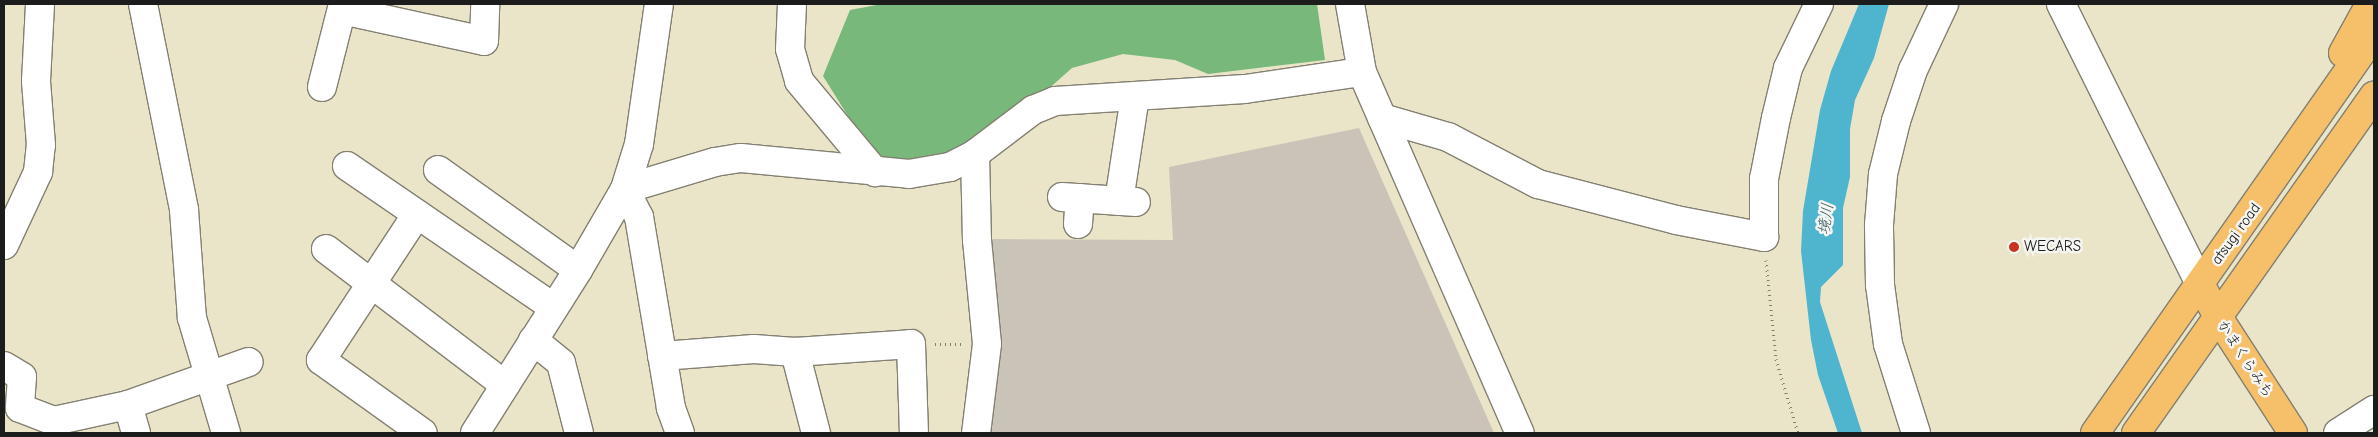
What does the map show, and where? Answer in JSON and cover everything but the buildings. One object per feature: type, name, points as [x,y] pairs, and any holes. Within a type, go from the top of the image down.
[{"type":"main road","points":[[2268,190],[2370,4]]},
{"type":"main road","name":"atsugi road","points":[[2095,433],[2268,190],[2374,34]]},
{"type":"main road","points":[[2136,433],[2296,209],[2374,95]]},
{"type":"main road","points":[[2296,209],[2374,115]]},
{"type":"main road","name":"かまくらみち","points":[[2200,284],[2218,317],[2292,433]]},
{"type":"street","points":[[4,245],[12,206],[38,172],[41,145],[36,81],[40,4]]},
{"type":"street","points":[[143,4],[184,210],[192,318],[226,433]]},
{"type":"street","points":[[322,87],[342,7],[484,41],[485,4]]},
{"type":"street","points":[[475,433],[578,270],[625,189],[639,144],[659,4]]},
{"type":"street","points":[[792,4],[790,49],[799,81],[875,172]]},
{"type":"street","points":[[1350,4],[1362,72],[1520,433]]},
{"type":"street","points":[[1382,118],[1448,137],[1538,184],[1676,220],[1764,237],[1764,179],[1776,118],[1788,68],[1806,24],[1819,4]]},
{"type":"street","points":[[1916,433],[1888,344],[1880,285],[1879,225],[1883,174],[1896,121],[1913,70],[1944,4]]},
{"type":"street","points":[[2061,4],[2200,284]]},
{"type":"street","points":[[625,189],[715,162],[741,158],[909,174],[942,168],[975,154],[1032,110],[1055,101],[1245,89],[1362,72]]},
{"type":"street","points":[[1074,206],[1128,202],[1135,96]]},
{"type":"street","points":[[975,154],[977,240],[986,344],[976,433]]},
{"type":"street","points":[[347,166],[553,307]]},
{"type":"street","points":[[438,170],[578,270]]},
{"type":"street","points":[[625,189],[639,217],[662,356],[672,408],[680,433]]},
{"type":"street","points":[[417,214],[321,360],[423,433]]},
{"type":"street","points":[[326,249],[505,385]]},
{"type":"street","points":[[534,340],[560,363],[579,433]]},
{"type":"street","points":[[662,356],[754,349],[795,352],[911,344],[914,433]]},
{"type":"street","points":[[795,352],[816,433]]},
{"type":"street","points":[[4,366],[22,377],[20,408],[54,421],[128,405],[211,378],[250,362]]},
{"type":"street","points":[[128,405],[136,433]]},
{"type":"street","points":[[2338,433],[2374,410]]},
{"type":"path","points":[[1764,237],[1776,359],[1798,433]]},
{"type":"path","points":[[911,344],[986,344]]},
{"type":"shaded area","points":[[1359,128],[1494,433],[985,433],[986,239],[1173,240],[1169,167]]},
{"type":"green space","points":[[882,4],[1317,4],[1325,60],[1208,74],[1175,60],[1123,54],[1072,68],[975,154],[876,161],[823,76],[850,10]]},
{"type":"water","name":"境川","points":[[1859,4],[1889,4],[1874,58],[1855,100],[1850,129],[1850,177],[1843,208],[1843,265],[1821,287],[1820,302],[1862,433],[1838,433],[1818,375],[1811,340],[1801,251],[1803,211],[1820,110],[1831,71]]},
{"type":"place","name":"WECARS","points":[[2014,247]]}]
